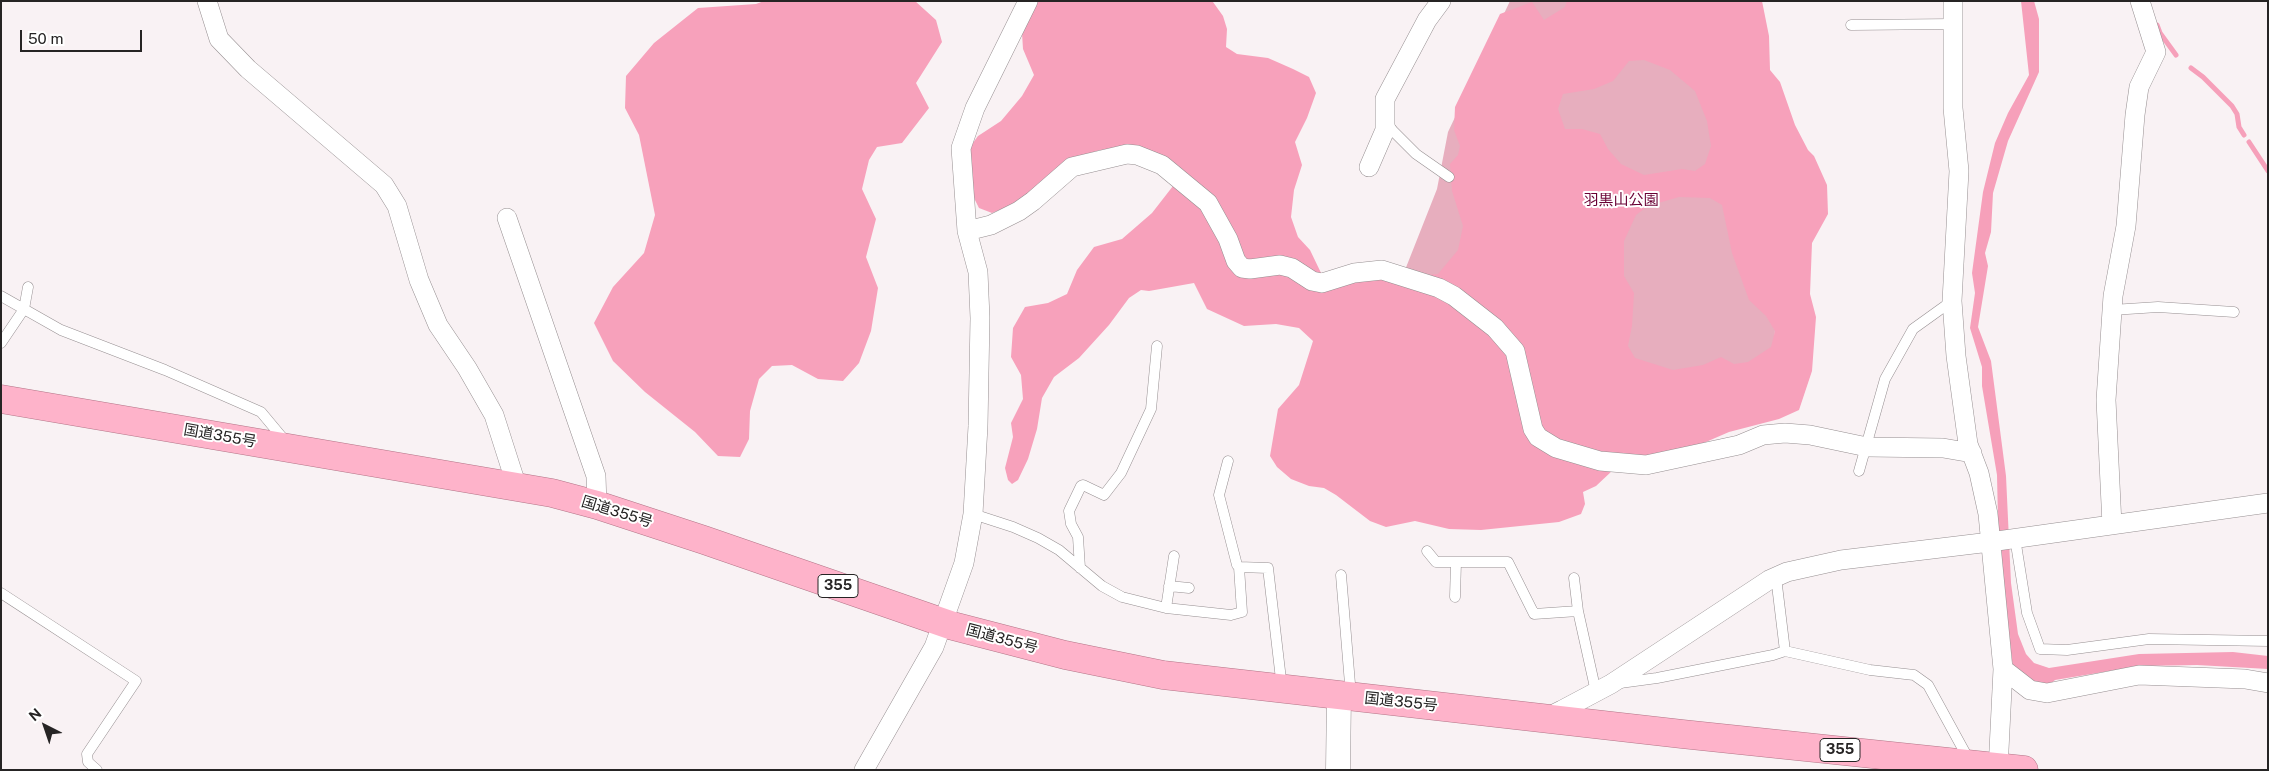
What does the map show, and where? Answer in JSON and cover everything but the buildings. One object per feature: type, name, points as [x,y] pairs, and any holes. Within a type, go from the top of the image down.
[{"type":"highway","name":"国道355号","points":[[1,399],[517,487],[597,504],[943,623],[1065,655],[1163,675],[2007,769]]},
{"type":"street","points":[[207,1],[219,38],[248,69],[384,185],[397,206],[419,280],[438,325],[467,368],[494,415],[517,487]]},
{"type":"street","points":[[864,770],[934,647],[964,564],[973,514],[978,426],[980,318],[978,272],[967,231],[961,161],[964,134],[1028,1]]},
{"type":"street","points":[[1369,167],[1385,130],[1385,99],[1427,20],[1441,1]]},
{"type":"street","points":[[1953,1],[1953,108],[1959,171],[1952,301],[1956,356],[1968,444],[1988,514],[2002,540],[2003,669],[2007,769]]},
{"type":"street","points":[[2112,525],[2106,400],[2112,310],[2126,226],[2139,87],[2156,52],[2140,1]]},
{"type":"street","points":[[967,231],[990,226],[1019,211],[1034,201],[1072,167],[1127,154],[1137,155],[1162,165],[1208,203],[1228,239],[1236,261],[1242,268],[1250,269],[1280,265],[1292,268],[1312,281],[1322,283],[1354,273],[1382,270],[1439,288],[1454,296],[1495,328],[1515,351],[1533,429],[1538,437],[1556,448],[1600,461],[1646,465],[1739,445],[1763,435],[1785,433],[1810,435],[1867,447],[1943,448],[1972,453]]},
{"type":"street","points":[[507,218],[596,476],[597,504]]},
{"type":"street","points":[[1554,720],[1556,713],[1604,688],[1776,577],[1787,572],[1831,562],[2268,503]]},
{"type":"street","points":[[2003,669],[2030,690],[2047,693],[2139,675],[2246,679],[2268,683]]},
{"type":"street","points":[[1338,770],[1345,696]]},
{"type":"lane","points":[[1851,24],[1953,24]]},
{"type":"lane","points":[[1386,121],[1392,132],[1416,154],[1449,178]]},
{"type":"lane","points":[[1,343],[24,309],[28,287]]},
{"type":"lane","points":[[1,296],[61,330],[165,370],[261,412],[292,448]]},
{"type":"lane","points":[[1858,471],[1867,447],[1885,380],[1913,329],[1952,301]]},
{"type":"lane","points":[[2112,310],[2158,306],[2234,312]]},
{"type":"lane","points":[[1080,568],[1078,538],[1071,524],[1069,511],[1081,486],[1083,485],[1104,495],[1121,473],[1151,409],[1157,346]]},
{"type":"lane","points":[[973,514],[1013,527],[1038,538],[1059,550],[1102,586],[1122,597],[1166,608],[1231,615],[1242,612],[1239,567],[1219,495],[1228,461]]},
{"type":"lane","points":[[2002,540],[2040,649],[2067,650],[2149,639],[2268,641]]},
{"type":"lane","points":[[1427,551],[1436,562],[1508,562],[1534,614],[1578,611]]},
{"type":"lane","points":[[1166,608],[1174,556]]},
{"type":"lane","points":[[1455,597],[1456,562]]},
{"type":"lane","points":[[1239,567],[1268,568],[1282,688]]},
{"type":"lane","points":[[1341,574],[1345,696]]},
{"type":"lane","points":[[1776,577],[1785,651]]},
{"type":"lane","points":[[1574,578],[1578,611],[1604,688],[1773,656],[1785,651],[1870,670],[1914,675],[1928,685],[1971,764]]},
{"type":"lane","points":[[1169,586],[1189,588]]},
{"type":"lane","points":[[1,593],[136,681],[88,754],[88,762],[97,770]]},
{"type":"green space","points":[[764,1],[915,1],[936,20],[942,42],[916,83],[929,108],[902,143],[877,147],[869,160],[862,189],[876,219],[866,257],[878,288],[871,331],[859,363],[843,381],[818,379],[792,365],[772,366],[759,379],[750,411],[749,439],[740,457],[718,456],[695,432],[645,392],[613,361],[594,323],[613,287],[644,253],[655,215],[639,135],[625,108],[626,76],[654,43],[698,8],[756,4]]},
{"type":"green space","points":[[1033,1],[1213,2],[1223,16],[1227,29],[1226,47],[1237,54],[1268,58],[1309,77],[1316,93],[1307,118],[1295,142],[1302,165],[1294,190],[1291,217],[1298,237],[1310,250],[1322,275],[1428,275],[1438,274],[1458,250],[1463,226],[1452,191],[1450,164],[1458,155],[1460,146],[1454,130],[1455,107],[1500,14],[1532,2],[1544,20],[1565,7],[1567,1],[1762,1],[1769,36],[1770,70],[1780,82],[1795,125],[1808,150],[1814,156],[1827,185],[1828,214],[1812,243],[1810,294],[1816,317],[1812,371],[1799,410],[1779,419],[1729,432],[1692,448],[1612,471],[1596,486],[1583,492],[1585,504],[1581,514],[1559,522],[1481,530],[1449,529],[1415,521],[1386,527],[1370,521],[1324,488],[1309,486],[1291,479],[1277,467],[1270,456],[1278,409],[1299,385],[1313,341],[1299,328],[1276,324],[1244,326],[1207,309],[1194,283],[1149,291],[1141,290],[1129,298],[1109,325],[1079,358],[1054,377],[1042,398],[1037,429],[1028,459],[1018,480],[1012,484],[1008,480],[1005,468],[1013,437],[1011,423],[1023,399],[1021,375],[1011,357],[1013,328],[1025,307],[1048,303],[1067,294],[1077,270],[1094,247],[1122,239],[1152,213],[1173,186],[1136,147],[1100,150],[1072,159],[1014,204],[992,213],[979,208],[972,194],[967,151],[978,136],[1001,121],[1022,96],[1034,75],[1023,49],[1022,33]],"holes":[[[1644,60],[1670,70],[1695,91],[1707,121],[1711,146],[1705,164],[1695,171],[1682,169],[1644,175],[1621,164],[1608,149],[1600,134],[1582,129],[1565,129],[1558,109],[1563,94],[1594,89],[1613,81],[1629,61]],[[1679,197],[1710,198],[1722,205],[1732,253],[1749,300],[1766,316],[1775,331],[1771,347],[1748,362],[1734,364],[1721,357],[1703,365],[1673,370],[1635,358],[1628,346],[1632,326],[1634,293],[1624,276],[1624,241],[1636,215],[1648,206]]]},
{"type":"green space","name":"羽黒山公園","points":[[1510,1],[1757,1],[1764,68],[1788,107],[1770,416],[1405,270],[1437,189],[1448,132]]},
{"type":"shaded area","points":[[2021,1],[2034,1],[2039,19],[2039,72],[2008,141],[1993,193],[1991,232],[1985,253],[1988,266],[1978,327],[1991,361],[2006,476],[2011,583],[2018,634],[2026,654],[2034,663],[2049,668],[2139,654],[2233,652],[2268,656],[2268,669],[2197,665],[2140,666],[2055,680],[2048,686],[2033,684],[2013,668],[1996,533],[1998,520],[1997,475],[1982,386],[1982,367],[1970,328],[1975,293],[1972,273],[1983,192],[1995,143],[2008,113],[2029,75]]},
{"type":"waterway","points":[[2157,25],[2160,33],[2176,55]]},
{"type":"waterway","points":[[2191,68],[2203,77],[2232,106],[2237,114],[2239,127],[2244,135]]},
{"type":"waterway","points":[[2249,142],[2268,171]]}]
